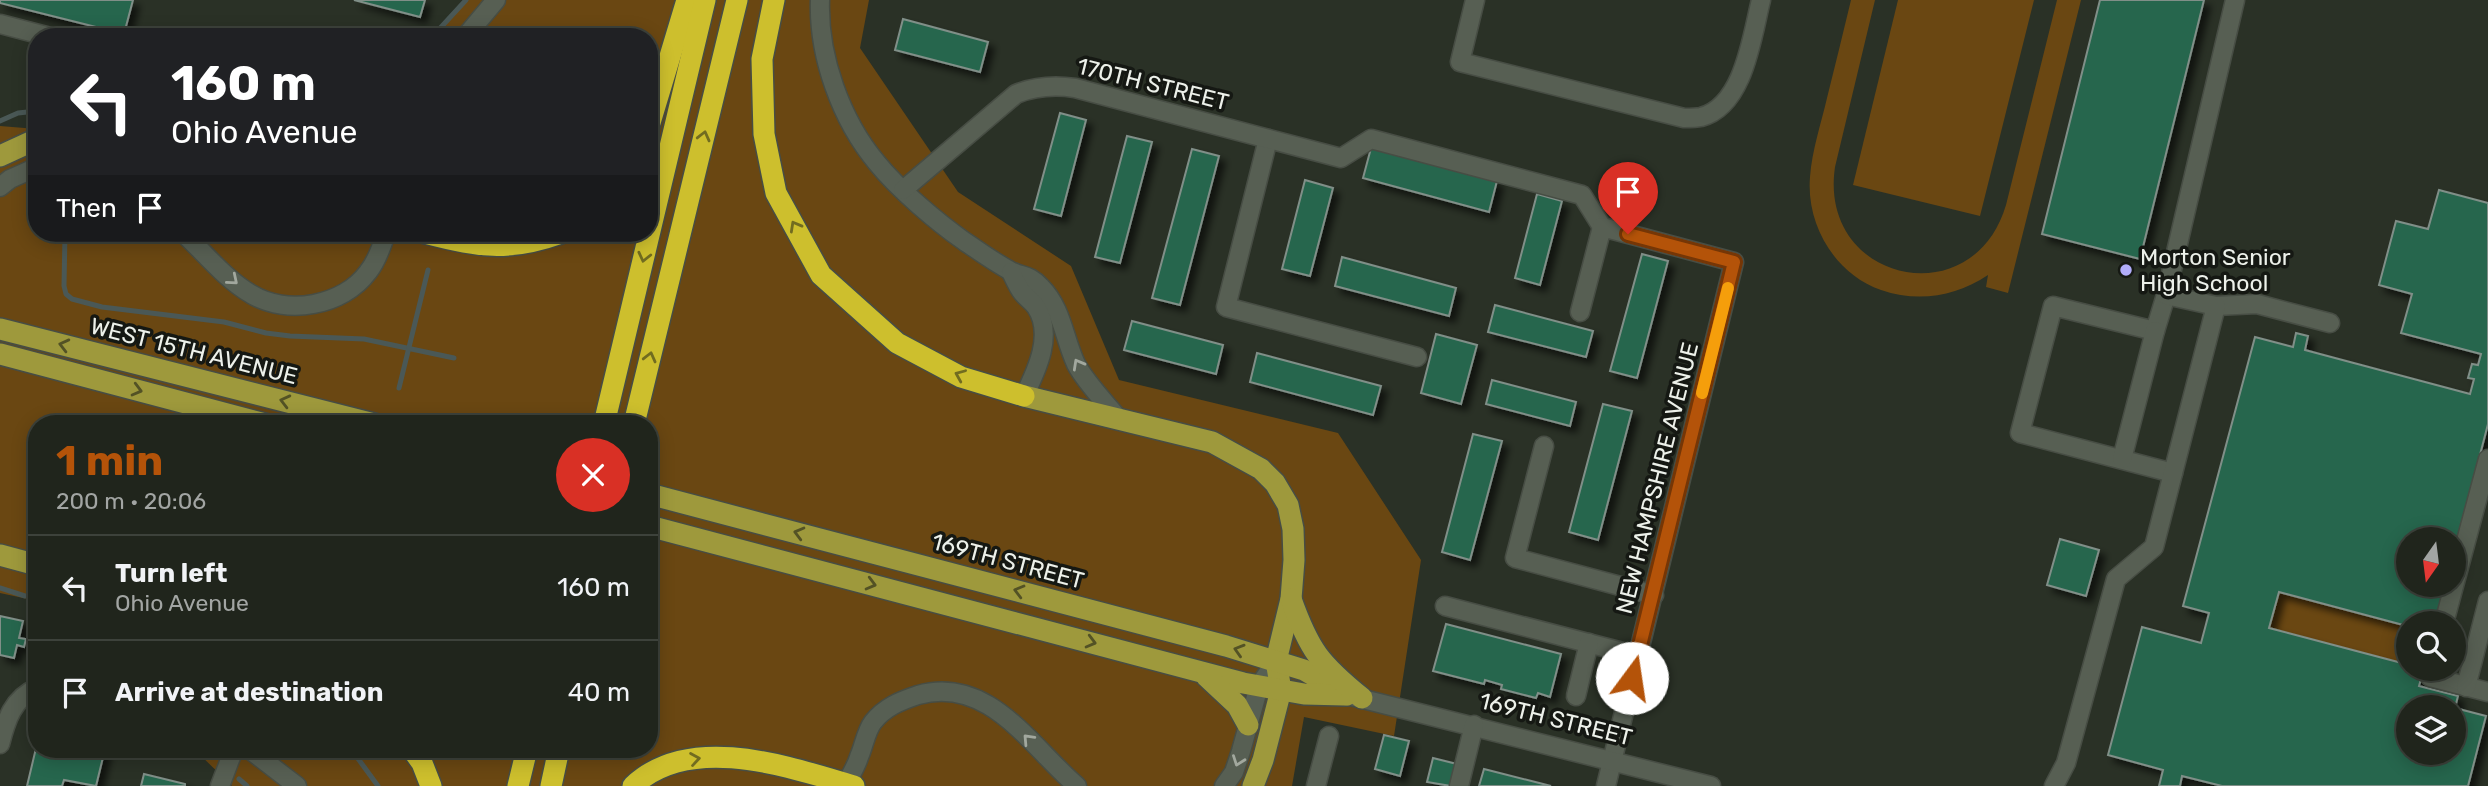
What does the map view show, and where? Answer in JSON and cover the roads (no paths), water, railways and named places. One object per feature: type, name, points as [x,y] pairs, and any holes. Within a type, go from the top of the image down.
[{"type":"highway","points":[[658,96],[687,0]]},
{"type":"highway","points":[[658,197],[705,0]]},
{"type":"highway","points":[[636,415],[737,0]]},
{"type":"highway","points":[[774,0],[762,59],[764,134],[776,193],[821,275],[897,343],[961,377],[1024,396]]},
{"type":"highway","points":[[459,242],[504,246],[535,242]]},
{"type":"highway","points":[[606,415],[647,242]]},
{"type":"highway","points":[[633,786],[665,767],[687,760],[721,756],[786,767],[848,785]]},
{"type":"highway","points":[[418,758],[430,786]]},
{"type":"highway","points":[[518,786],[525,758]]},
{"type":"highway","points":[[551,786],[557,758]]},
{"type":"highway","points":[[786,767],[806,786]]},
{"type":"main road","points":[[0,156],[28,143]]},
{"type":"main road","name":"WEST 15TH AVENUE","points":[[0,329],[339,415]]},
{"type":"main road","points":[[0,354],[231,415]]},
{"type":"main road","points":[[1024,396],[1212,442],[1261,469],[1275,483],[1288,505],[1293,529],[1291,599],[1276,661],[1281,690],[1264,760],[1253,786]]},
{"type":"main road","name":"169TH STREET","points":[[658,496],[1226,646],[1304,670],[1354,696]]},
{"type":"main road","name":"169TH STREET","points":[[658,528],[1259,686],[1304,694],[1354,696]]},
{"type":"main road","points":[[0,555],[28,563]]},
{"type":"main road","points":[[1291,599],[1306,639],[1328,670],[1354,696]]},
{"type":"main road","points":[[1199,670],[1237,705],[1248,725]]},
{"type":"street","points":[[473,28],[496,0]]},
{"type":"street","points":[[821,0],[825,55],[847,114],[877,163],[903,190],[961,239],[1011,272],[1030,276],[1044,289],[1057,308],[1077,366],[1119,419]]},
{"type":"street","points":[[1475,0],[1460,62],[1684,118],[1700,117],[1715,110],[1735,88],[1761,0]]},
{"type":"street","points":[[2122,459],[2166,295],[2235,0]]},
{"type":"street","points":[[0,24],[28,31]]},
{"type":"street","name":"170TH STREET","points":[[903,190],[1003,103],[1016,94],[1043,86],[1075,88],[1341,158],[1371,139],[1582,195],[1602,227]]},
{"type":"street","points":[[1268,139],[1227,307],[1417,357]]},
{"type":"street","points":[[0,187],[10,178],[28,171]]},
{"type":"street","points":[[1580,312],[1602,227]]},
{"type":"street","name":"NEW HAMPSHIRE AVENUE","points":[[1602,227],[1734,262],[1606,786]]},
{"type":"street","points":[[192,242],[228,277],[253,296],[278,304],[298,306],[332,299],[360,281],[375,261],[382,242]]},
{"type":"street","points":[[1011,272],[1021,290],[1036,307],[1042,322],[1042,349],[1038,369],[1024,396]]},
{"type":"street","points":[[2166,295],[2216,306],[2256,304],[2330,323]]},
{"type":"street","points":[[2155,331],[2053,306],[2020,433],[2173,473]]},
{"type":"street","points":[[2054,786],[2066,763],[2116,579],[2154,547],[2216,306]]},
{"type":"street","points":[[1544,446],[1515,558],[1654,595]]},
{"type":"street","points":[[2447,611],[2488,459]]},
{"type":"street","points":[[2466,687],[2488,601]]},
{"type":"street","points":[[1445,606],[1638,656]]},
{"type":"street","points":[[1576,696],[1589,643]]},
{"type":"street","points":[[1224,786],[1234,772],[1259,686],[1276,661]]},
{"type":"street","points":[[2444,681],[2488,692]]},
{"type":"street","points":[[0,744],[7,718],[23,694],[28,692]]},
{"type":"street","points":[[848,785],[871,724],[886,708],[914,697],[942,692],[982,701],[998,710],[1077,786]]},
{"type":"street","name":"169TH STREET","points":[[1354,696],[1711,786]]},
{"type":"street","points":[[1459,786],[1474,725]]},
{"type":"street","points":[[1316,786],[1329,736]]},
{"type":"street","points":[[220,786],[231,758]]},
{"type":"street","points":[[261,758],[297,786]]},
{"type":"waterway","points":[[440,28],[466,0]]},
{"type":"waterway","points":[[0,121],[28,112]]},
{"type":"waterway","points":[[65,242],[64,286],[66,294],[72,299],[102,307],[224,322],[266,333],[364,339],[454,358]]},
{"type":"waterway","points":[[399,388],[428,270]]},
{"type":"waterway","points":[[0,588],[25,596]]},
{"type":"waterway","points":[[358,758],[378,786]]},
{"type":"waterway","points":[[239,779],[247,786]]},
{"type":"place","name":"Morton Senior High School","points":[[2126,270]]}]
